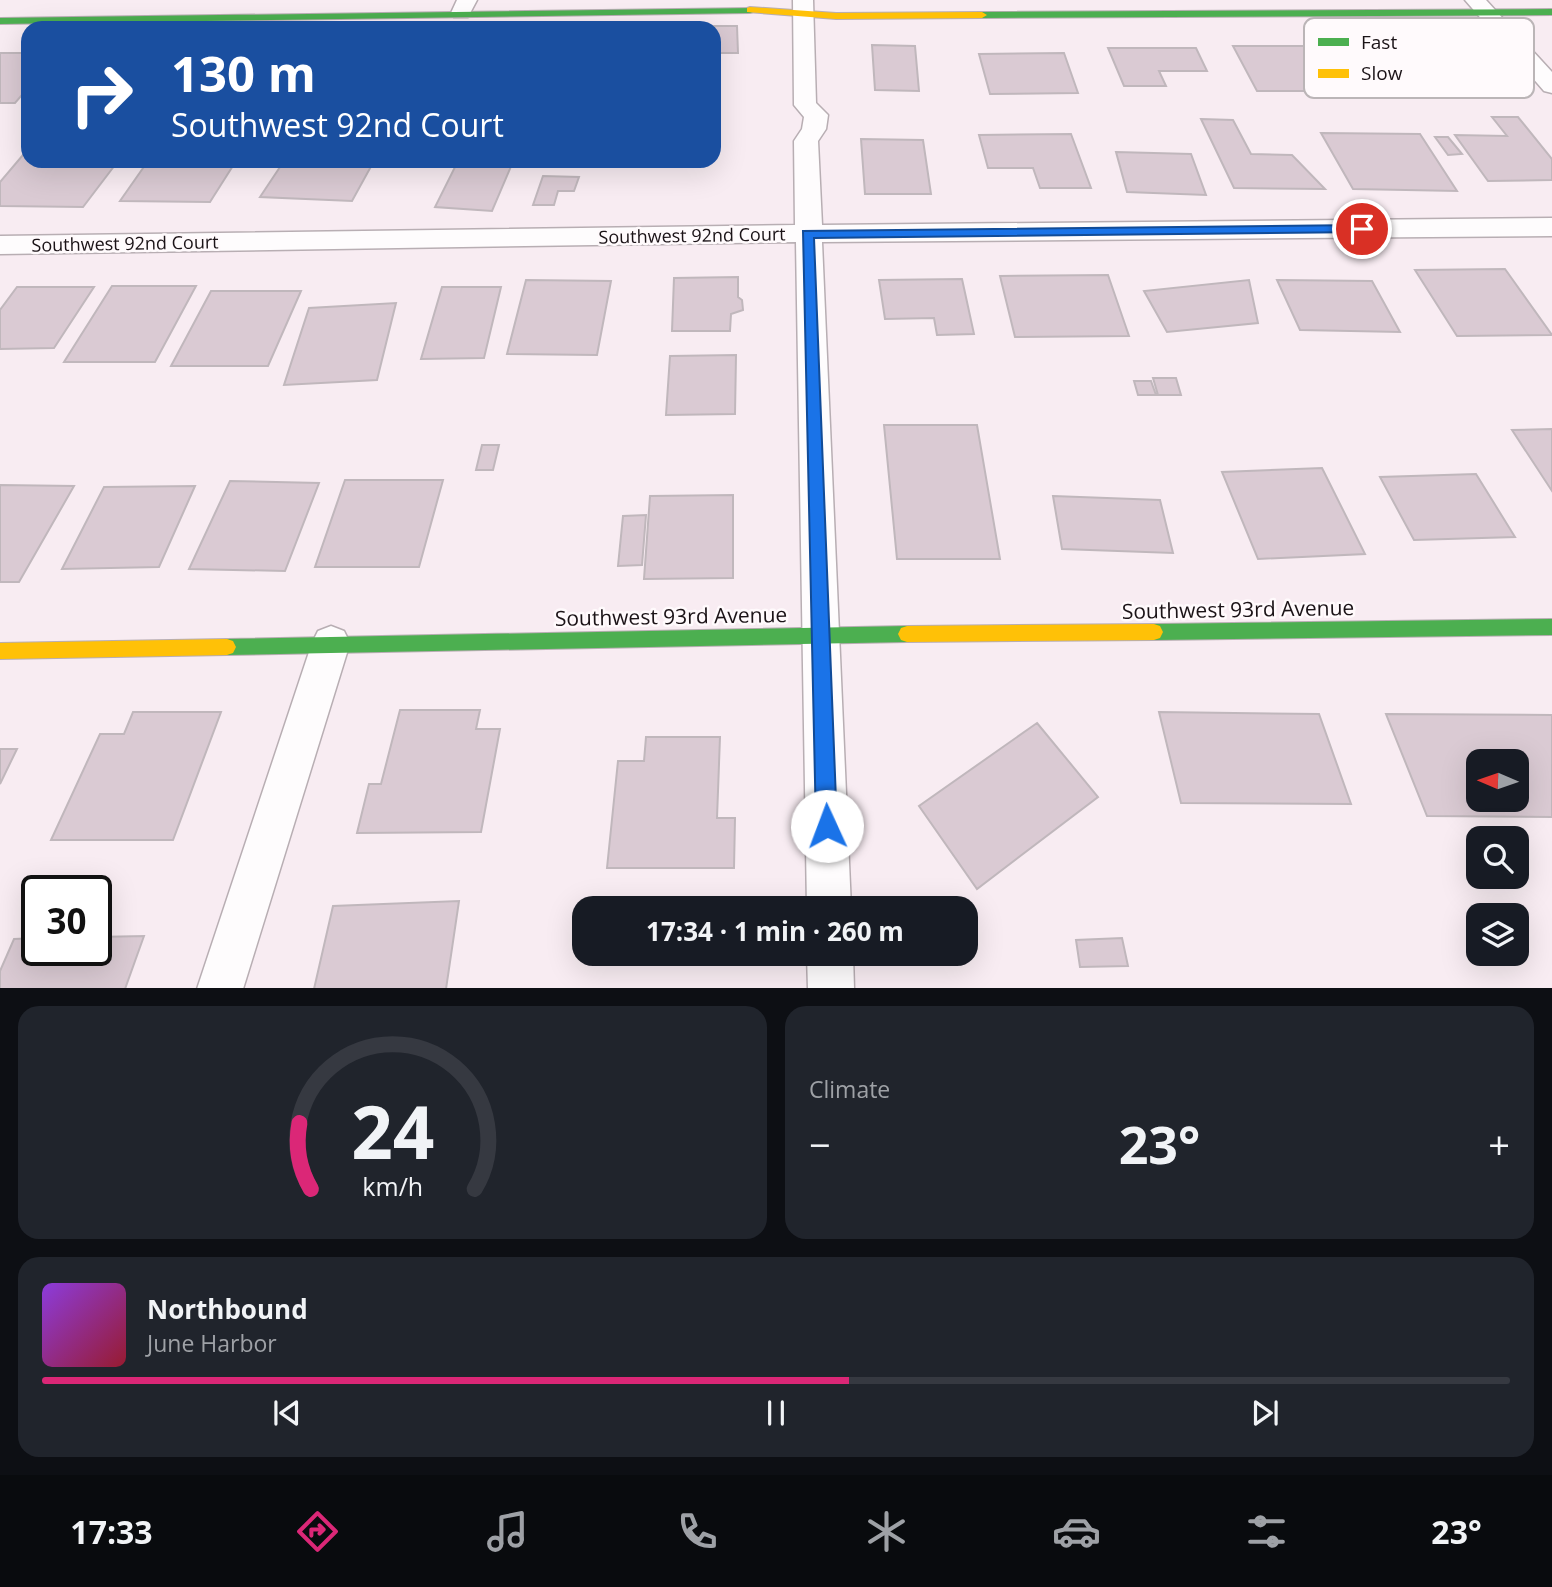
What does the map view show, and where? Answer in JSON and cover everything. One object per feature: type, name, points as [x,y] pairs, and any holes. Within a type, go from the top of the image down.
[{"type":"street","points":[[803,6],[805,105],[798,110],[794,121],[797,133],[806,141],[829,896]]},
{"type":"street","points":[[0,21],[464,7],[759,10],[803,6],[836,16],[1480,6],[1552,12]]},
{"type":"street","points":[[1534,66],[1552,86]]},
{"type":"street","name":"Southwest 92nd Court","points":[[0,245],[808,233],[1552,227]]},
{"type":"street","name":"Southwest 93rd Avenue","points":[[0,651],[821,635],[1552,626]]},
{"type":"street","points":[[220,988],[331,643]]},
{"type":"street","points":[[830,966],[831,988]]},
{"type":"building","points":[[721,26],[737,26],[738,53],[721,53]]},
{"type":"building","points":[[872,45],[915,46],[919,91],[875,90]]},
{"type":"building","points":[[1233,46],[1304,46],[1304,91],[1257,91]]},
{"type":"building","points":[[1108,48],[1196,48],[1207,71],[1159,71],[1166,86],[1124,86]]},
{"type":"building","points":[[0,53],[21,53],[21,96],[15,103],[0,103]]},
{"type":"building","points":[[1064,53],[1078,93],[990,94],[979,54]]},
{"type":"building","points":[[1492,117],[1518,117],[1552,159],[1552,180],[1488,181],[1455,135],[1507,136]]},
{"type":"building","points":[[1201,119],[1233,120],[1251,154],[1292,155],[1325,189],[1234,188]]},
{"type":"building","points":[[1321,133],[1420,134],[1457,191],[1353,189]]},
{"type":"building","points":[[1071,134],[1091,188],[1040,188],[1033,168],[988,168],[979,135]]},
{"type":"building","points":[[1435,137],[1448,137],[1462,154],[1448,155]]},
{"type":"building","points":[[861,139],[923,140],[931,194],[865,194]]},
{"type":"building","points":[[1116,152],[1191,154],[1206,195],[1127,192]]},
{"type":"building","points":[[21,157],[21,168],[113,168],[83,207],[0,206],[0,182]]},
{"type":"building","points":[[143,168],[232,168],[210,202],[120,201]]},
{"type":"building","points":[[279,168],[370,168],[352,201],[260,197]]},
{"type":"building","points":[[454,168],[510,168],[492,211],[435,207]]},
{"type":"building","points":[[543,176],[579,177],[574,191],[558,191],[554,205],[533,205]]},
{"type":"building","points":[[1505,269],[1552,335],[1457,336],[1415,270]]},
{"type":"building","points":[[1108,275],[1129,336],[1015,337],[1000,276]]},
{"type":"building","points":[[738,277],[738,297],[742,300],[743,310],[731,314],[730,331],[672,331],[674,278]]},
{"type":"building","points":[[962,279],[974,334],[937,335],[934,318],[885,319],[879,280]]},
{"type":"building","points":[[526,280],[611,281],[597,355],[507,354]]},
{"type":"building","points":[[1249,280],[1258,323],[1167,332],[1144,291]]},
{"type":"building","points":[[1277,280],[1372,281],[1400,332],[1300,330]]},
{"type":"building","points":[[112,286],[196,286],[155,362],[64,362]]},
{"type":"building","points":[[17,287],[94,287],[54,348],[0,349],[0,310]]},
{"type":"building","points":[[442,287],[501,287],[484,358],[421,359]]},
{"type":"building","points":[[211,291],[301,291],[268,366],[171,366]]},
{"type":"building","points":[[396,303],[377,380],[284,385],[309,308]]},
{"type":"building","points":[[736,355],[735,414],[666,415],[670,356]]},
{"type":"building","points":[[1153,378],[1176,378],[1181,395],[1158,395]]},
{"type":"building","points":[[1134,381],[1151,381],[1156,395],[1138,395]]},
{"type":"building","points":[[884,425],[977,425],[1000,559],[897,559]]},
{"type":"building","points":[[1552,429],[1552,491],[1512,430]]},
{"type":"building","points":[[482,445],[499,445],[493,470],[476,470]]},
{"type":"building","points":[[1322,468],[1365,554],[1258,559],[1222,472]]},
{"type":"building","points":[[1476,474],[1515,537],[1414,540],[1380,477]]},
{"type":"building","points":[[345,480],[443,480],[419,567],[315,567]]},
{"type":"building","points":[[230,481],[319,483],[285,571],[189,569]]},
{"type":"building","points":[[0,485],[74,486],[19,582],[0,582]]},
{"type":"building","points":[[195,486],[159,567],[62,569],[104,487]]},
{"type":"building","points":[[733,495],[733,578],[644,579],[650,496]]},
{"type":"building","points":[[1053,496],[1160,500],[1173,553],[1062,549]]},
{"type":"building","points":[[646,515],[642,565],[618,566],[623,516]]},
{"type":"building","points":[[400,710],[480,710],[476,729],[500,729],[481,832],[357,833],[369,784],[381,784]]},
{"type":"building","points":[[133,712],[221,712],[173,840],[51,840],[100,734],[124,734]]},
{"type":"building","points":[[1159,712],[1319,714],[1351,804],[1181,803]]},
{"type":"building","points":[[1386,714],[1552,715],[1552,817],[1427,816]]},
{"type":"building","points":[[1037,723],[1098,797],[977,889],[919,806]]},
{"type":"building","points":[[646,737],[720,737],[717,818],[735,818],[734,868],[607,868],[618,761],[644,761]]},
{"type":"building","points":[[0,749],[17,749],[0,784]]},
{"type":"building","points":[[459,901],[446,988],[314,988],[333,906]]},
{"type":"building","points":[[144,936],[125,988],[0,988],[0,971],[14,939],[21,939],[21,966],[112,966],[112,937]]},
{"type":"building","points":[[1122,938],[1128,966],[1080,967],[1076,940]]},
{"type":"traffic: fast","points":[[0,21],[750,10]]},
{"type":"traffic: fast","points":[[982,15],[1552,12]]},
{"type":"traffic: fast","points":[[1154,632],[1552,627]]},
{"type":"traffic: fast","points":[[227,647],[907,634]]},
{"type":"traffic: slow","points":[[750,10],[836,16],[982,15]]},
{"type":"traffic: slow","points":[[907,634],[1154,632]]},
{"type":"traffic: slow","points":[[0,651],[227,647]]},
{"type":"route","points":[[827,826],[808,233],[1362,229]]}]
